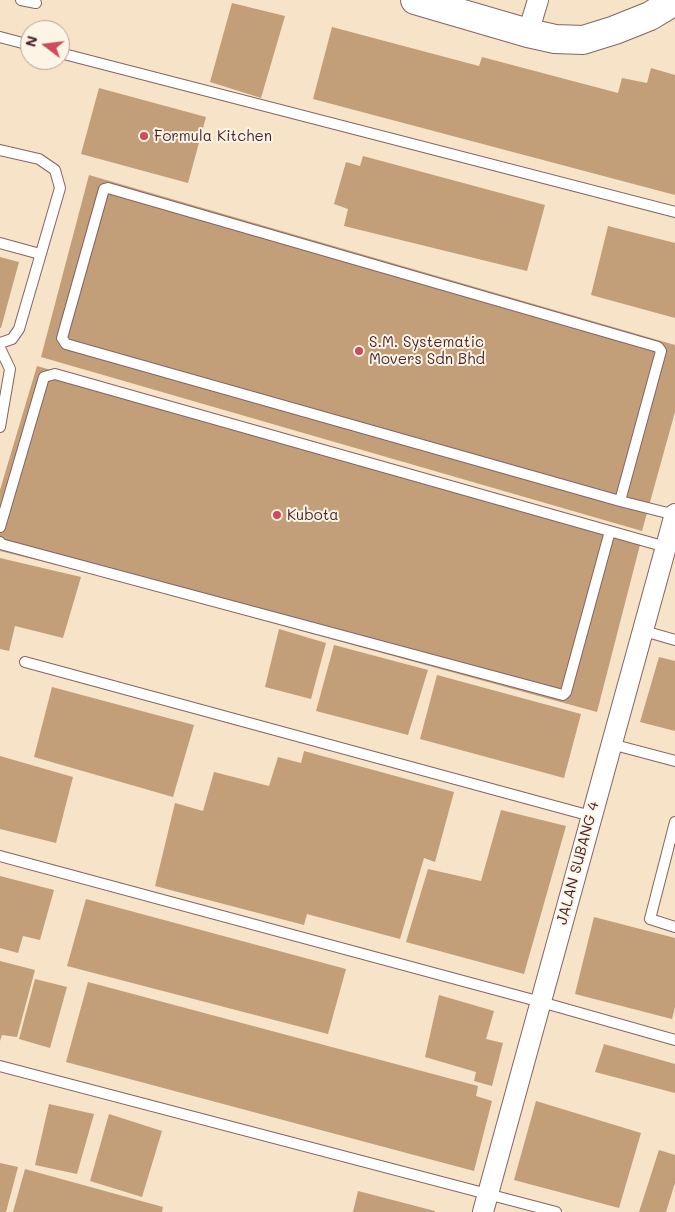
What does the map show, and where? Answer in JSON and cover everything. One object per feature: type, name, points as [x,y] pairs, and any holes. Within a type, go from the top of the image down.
[{"type":"street","points":[[414,0],[528,34],[583,40],[650,16],[675,1]]},
{"type":"street","points":[[528,34],[538,0]]},
{"type":"street","name":"JALAN SUBANG 4","points":[[485,1203],[675,515]]},
{"type":"lane","points":[[21,0],[36,3]]},
{"type":"lane","points":[[0,38],[20,43]]},
{"type":"lane","points":[[70,55],[675,212]]},
{"type":"lane","points":[[0,150],[39,159],[55,170],[60,188],[19,329],[12,339],[0,343]]},
{"type":"lane","points":[[620,501],[661,351],[658,347],[108,188],[104,189],[62,338],[66,344],[620,501],[675,515]]},
{"type":"lane","points":[[0,244],[40,254]]},
{"type":"lane","points":[[0,348],[10,369],[0,427]]},
{"type":"lane","points":[[0,527],[44,377],[55,374],[666,547]]},
{"type":"lane","points":[[0,542],[11,547],[563,696],[566,692],[610,530]]},
{"type":"lane","points":[[644,631],[675,640]]},
{"type":"lane","points":[[25,662],[591,816]]},
{"type":"lane","points":[[611,744],[675,762]]},
{"type":"lane","points":[[675,822],[650,919],[675,927]]},
{"type":"lane","points":[[0,856],[675,1040]]},
{"type":"lane","points":[[0,1066],[485,1203],[556,1212]]},
{"type":"building","points":[[232,3],[285,16],[261,98],[210,82]]},
{"type":"building","points":[[332,27],[479,66],[482,57],[618,93],[622,78],[647,83],[651,68],[675,75],[675,195],[313,99]]},
{"type":"building","name":"Formula Kitchen","points":[[99,88],[206,117],[188,183],[81,154]]},
{"type":"building","points":[[363,156],[545,205],[527,271],[344,226],[348,209],[334,204],[346,162],[360,166]]},
{"type":"building","name":"S.M. Systematic Movers Sdn Bhd","points":[[89,175],[675,345],[675,412],[642,531],[41,357]]},
{"type":"building","points":[[608,226],[675,243],[675,318],[591,295]]},
{"type":"building","points":[[0,257],[19,262],[1,328],[0,328]]},
{"type":"building","name":"Kubota","points":[[37,366],[641,541],[597,712],[258,619],[197,600],[0,551],[0,490]]},
{"type":"building","points":[[0,558],[81,577],[63,638],[15,626],[9,651],[0,649]]},
{"type":"building","points":[[279,629],[326,643],[311,699],[265,687]]},
{"type":"building","points":[[334,645],[428,670],[408,735],[316,711]]},
{"type":"building","points":[[659,657],[675,661],[675,731],[640,722]]},
{"type":"building","points":[[437,675],[581,714],[564,778],[420,739]]},
{"type":"building","points":[[52,687],[194,725],[173,797],[34,757]]},
{"type":"building","points":[[304,751],[454,792],[435,862],[424,858],[400,939],[307,914],[304,925],[155,886],[175,803],[203,811],[214,772],[269,786],[278,757],[301,763]]},
{"type":"building","points":[[0,756],[73,777],[56,843],[0,829]]},
{"type":"building","points":[[501,810],[566,826],[524,974],[406,942],[428,869],[481,881]]},
{"type":"building","points":[[0,876],[54,890],[40,940],[23,936],[18,953],[0,948]]},
{"type":"building","points":[[86,899],[346,969],[328,1034],[67,966]]},
{"type":"building","points":[[594,917],[675,938],[675,1007],[672,1019],[575,994]]},
{"type":"building","points":[[0,961],[35,970],[17,1037],[2,1035],[0,1041]]},
{"type":"building","points":[[35,979],[67,987],[50,1048],[19,1039]]},
{"type":"building","points":[[88,982],[478,1086],[476,1096],[492,1101],[474,1171],[66,1062]]},
{"type":"building","points":[[439,995],[494,1011],[486,1039],[503,1043],[492,1086],[474,1081],[476,1072],[425,1057]]},
{"type":"building","points":[[604,1044],[675,1064],[675,1093],[595,1072]]},
{"type":"building","points":[[536,1101],[641,1133],[619,1208],[514,1180]]},
{"type":"building","points":[[49,1104],[94,1114],[77,1174],[35,1165]]},
{"type":"building","points":[[109,1114],[162,1131],[142,1197],[90,1181]]},
{"type":"building","points":[[659,1150],[675,1155],[675,1183],[666,1212],[639,1212]]},
{"type":"building","points":[[0,1163],[18,1167],[6,1212],[0,1212]]},
{"type":"building","points":[[25,1169],[163,1207],[162,1212],[13,1212]]},
{"type":"building","points":[[358,1191],[435,1211],[435,1212],[353,1212]]},
{"type":"place","name":"Formula Kitchen","points":[[144,136]]},
{"type":"place","name":"S.M. Systematic Movers Sdn Bhd","points":[[359,351]]},
{"type":"place","name":"Kubota","points":[[277,515]]}]
